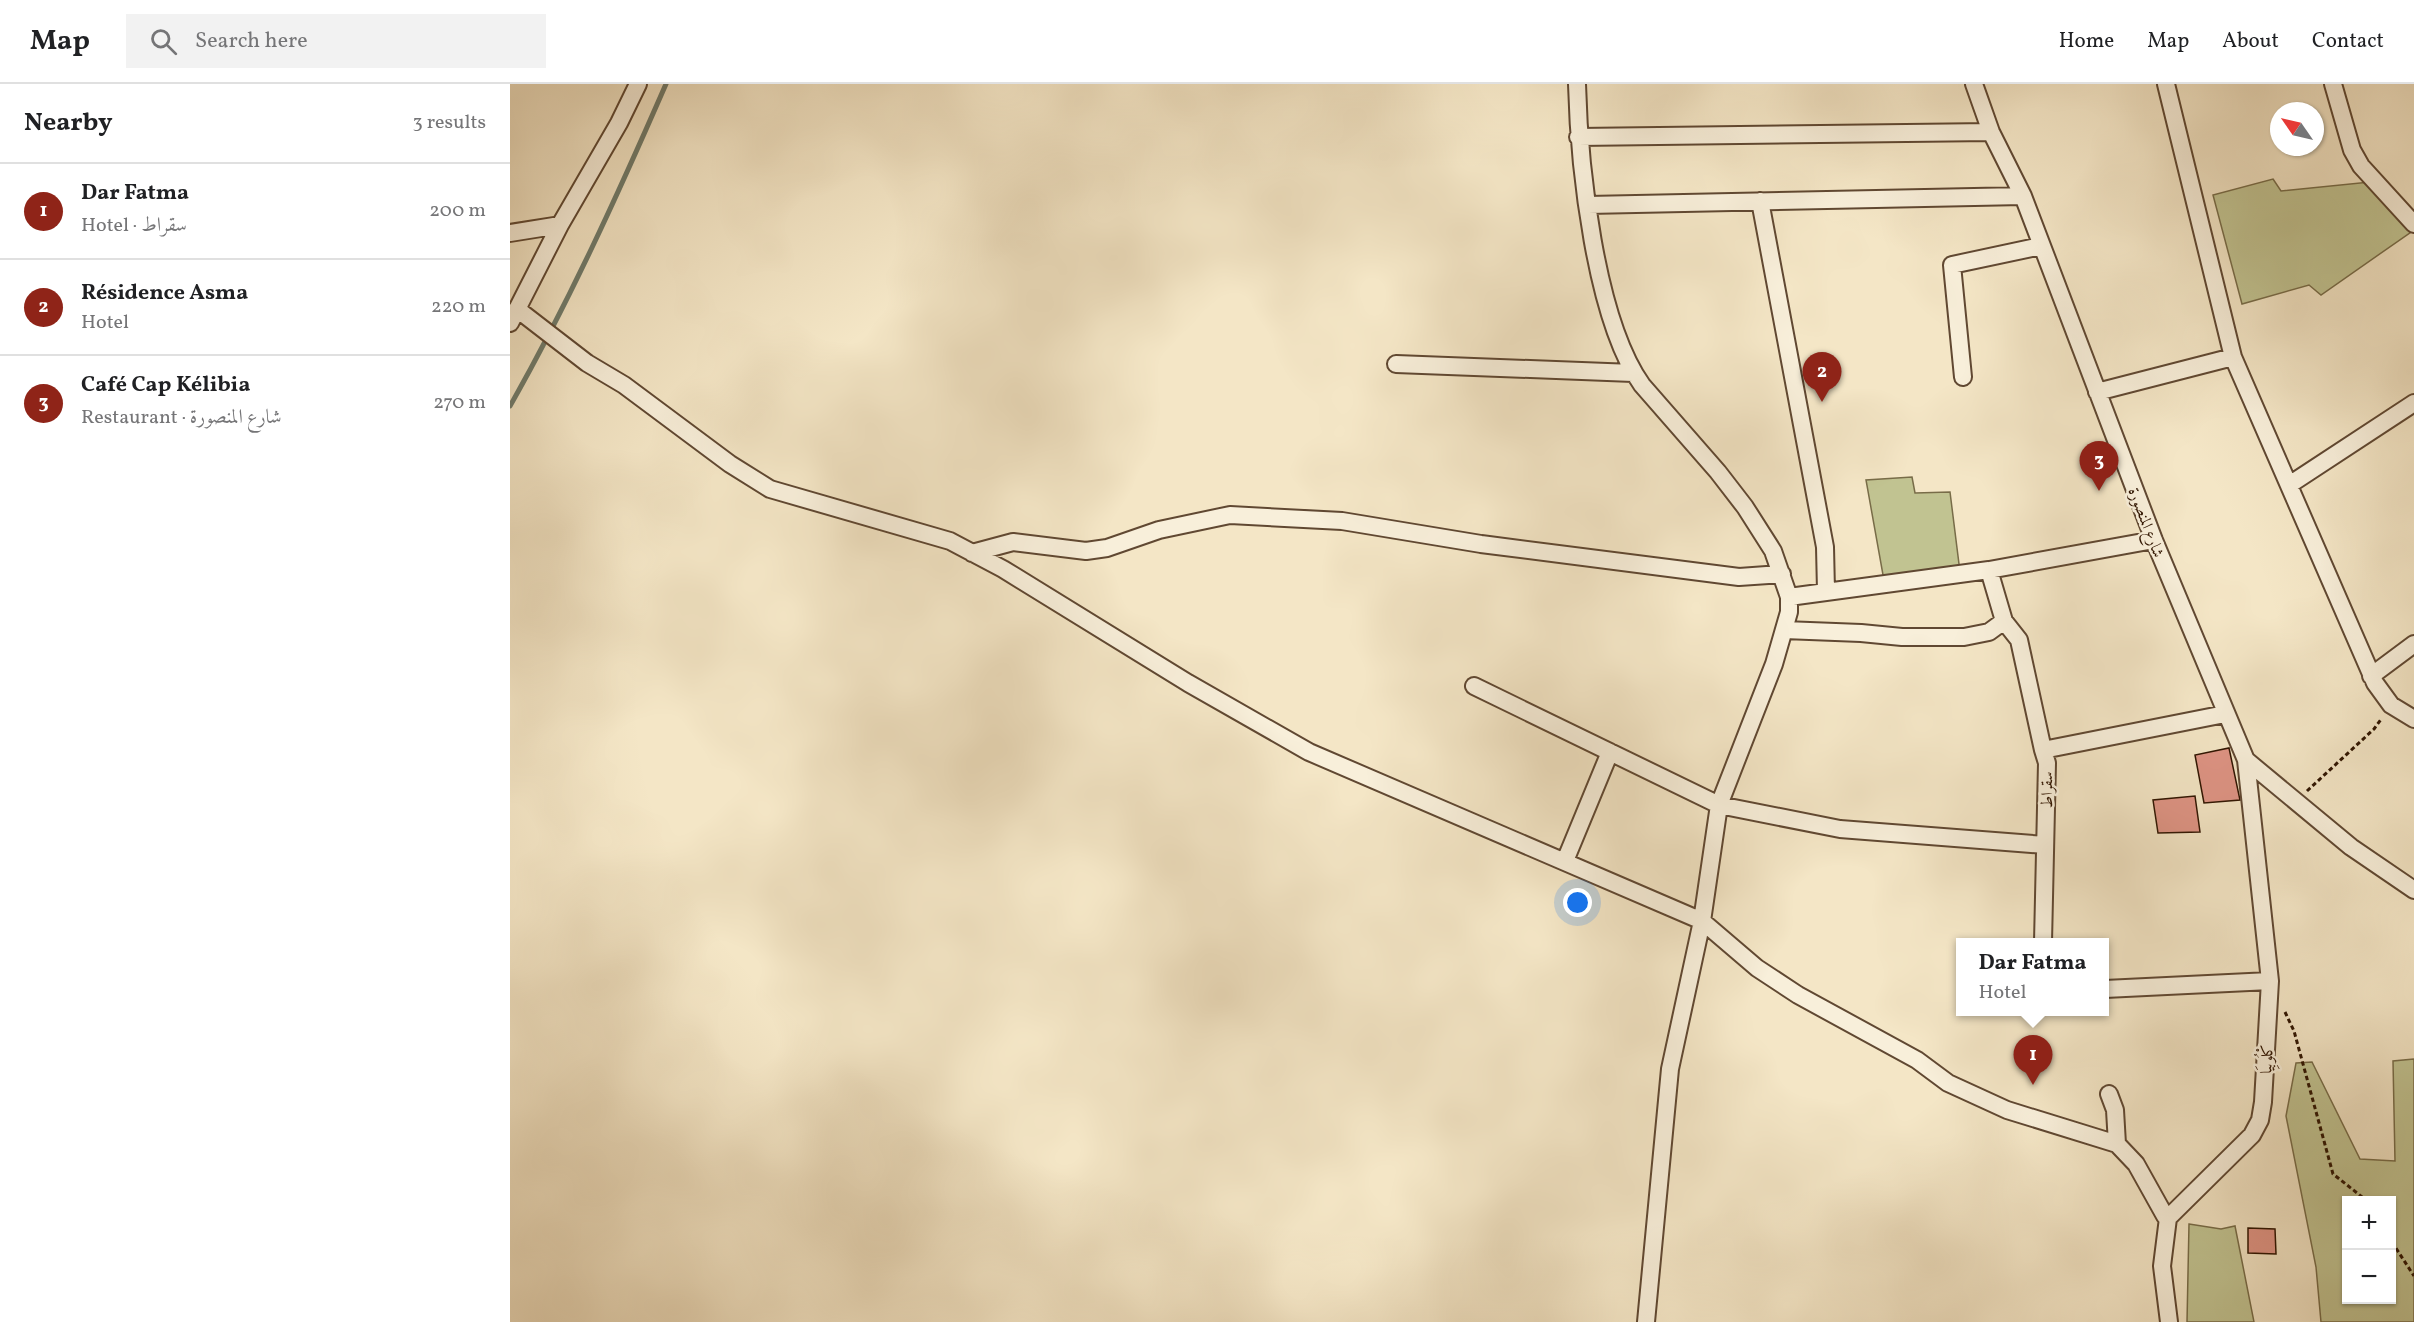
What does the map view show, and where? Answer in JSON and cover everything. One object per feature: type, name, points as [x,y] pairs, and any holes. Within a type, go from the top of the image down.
[{"type":"street","points":[[638,84],[619,123],[560,225],[514,316],[624,385],[730,464],[770,489],[950,541],[1030,585],[1188,683],[1310,752],[1702,921],[1757,968],[1798,995],[1917,1060],[1948,1083],[2007,1110],[2117,1144],[2136,1164],[2168,1218],[2162,1266],[2169,1322]]},
{"type":"street","points":[[1577,84],[1578,137],[1588,205],[1615,330],[1633,373],[1745,507],[1773,551],[1789,597],[1784,630],[1719,805],[1702,921],[1670,1069],[1646,1322]]},
{"type":"street","name":"شارع المنصورة","points":[[1974,84],[1991,132],[2023,196],[2154,540],[2246,760],[2351,847],[2414,890]]},
{"type":"street","points":[[2166,84],[2232,357],[2371,676],[2380,693],[2391,705],[2414,719]]},
{"type":"street","points":[[2333,84],[2352,150],[2361,166],[2414,224]]},
{"type":"street","points":[[1578,137],[1991,132]]},
{"type":"street","points":[[1588,205],[2023,196]]},
{"type":"street","points":[[1760,201],[1825,547],[1826,591]]},
{"type":"street","points":[[510,233],[560,225]]},
{"type":"street","points":[[1963,377],[1952,265],[2041,246]]},
{"type":"street","points":[[2097,392],[2232,357]]},
{"type":"street","points":[[1396,364],[1633,373]]},
{"type":"street","points":[[2289,485],[2414,403]]},
{"type":"street","points":[[972,553],[1013,542],[1086,551],[1107,548],[1159,530],[1230,515],[1342,521],[1481,544],[1739,577],[1782,574]]},
{"type":"street","points":[[1789,597],[1989,570],[2154,540]]},
{"type":"street","points":[[1989,570],[2004,621],[2019,640],[2043,750]]},
{"type":"street","points":[[1784,630],[1902,637],[1964,637],[1989,632],[2004,621]]},
{"type":"street","points":[[2371,676],[2414,644]]},
{"type":"street","points":[[1474,686],[1719,805],[1840,829],[2045,845]]},
{"type":"street","name":"سقراط","points":[[2043,938],[2047,763],[2043,750],[2225,714]]},
{"type":"street","points":[[1565,861],[1610,752]]},
{"type":"street","name":"كْلُوبِيَا","points":[[2168,1218],[2245,1142],[2260,1120],[2270,981],[2246,760]]},
{"type":"street","points":[[2109,989],[2270,981]]},
{"type":"street","points":[[2109,1094],[2115,1110],[2117,1144]]},
{"type":"path","points":[[2297,801],[2374,729],[2391,705]]},
{"type":"path","points":[[2269,1000],[2285,1012],[2294,1031],[2334,1174],[2361,1196]]},
{"type":"path","points":[[2396,1249],[2414,1276]]},
{"type":"green space","points":[[2273,179],[2281,191],[2370,182],[2414,230],[2321,295],[2309,285],[2242,304],[2213,195]]},
{"type":"green space","points":[[1912,477],[1915,493],[1950,492],[1960,572],[1885,586],[1866,480]]},
{"type":"green space","points":[[2414,1059],[2414,1322],[2321,1322],[2316,1267],[2286,1116],[2296,1063],[2312,1062],[2360,1159],[2395,1161],[2393,1061]]},
{"type":"green space","points":[[2189,1224],[2221,1229],[2235,1226],[2254,1322],[2187,1322]]},
{"type":"building","points":[[2229,748],[2240,800],[2204,803],[2195,755]]},
{"type":"building","points":[[2195,796],[2200,832],[2158,833],[2153,800]]},
{"type":"building","points":[[2248,1228],[2275,1229],[2276,1254],[2248,1253]]},
{"type":"waterway","points":[[510,406],[553,327],[592,247],[666,84]]},
{"type":"place","name":"Résidence Asma","points":[[1822,402]]},
{"type":"place","name":"Café Cap Kélibia","points":[[2099,491]]},
{"type":"place","name":"Dar Fatma","points":[[2033,1085]]}]
